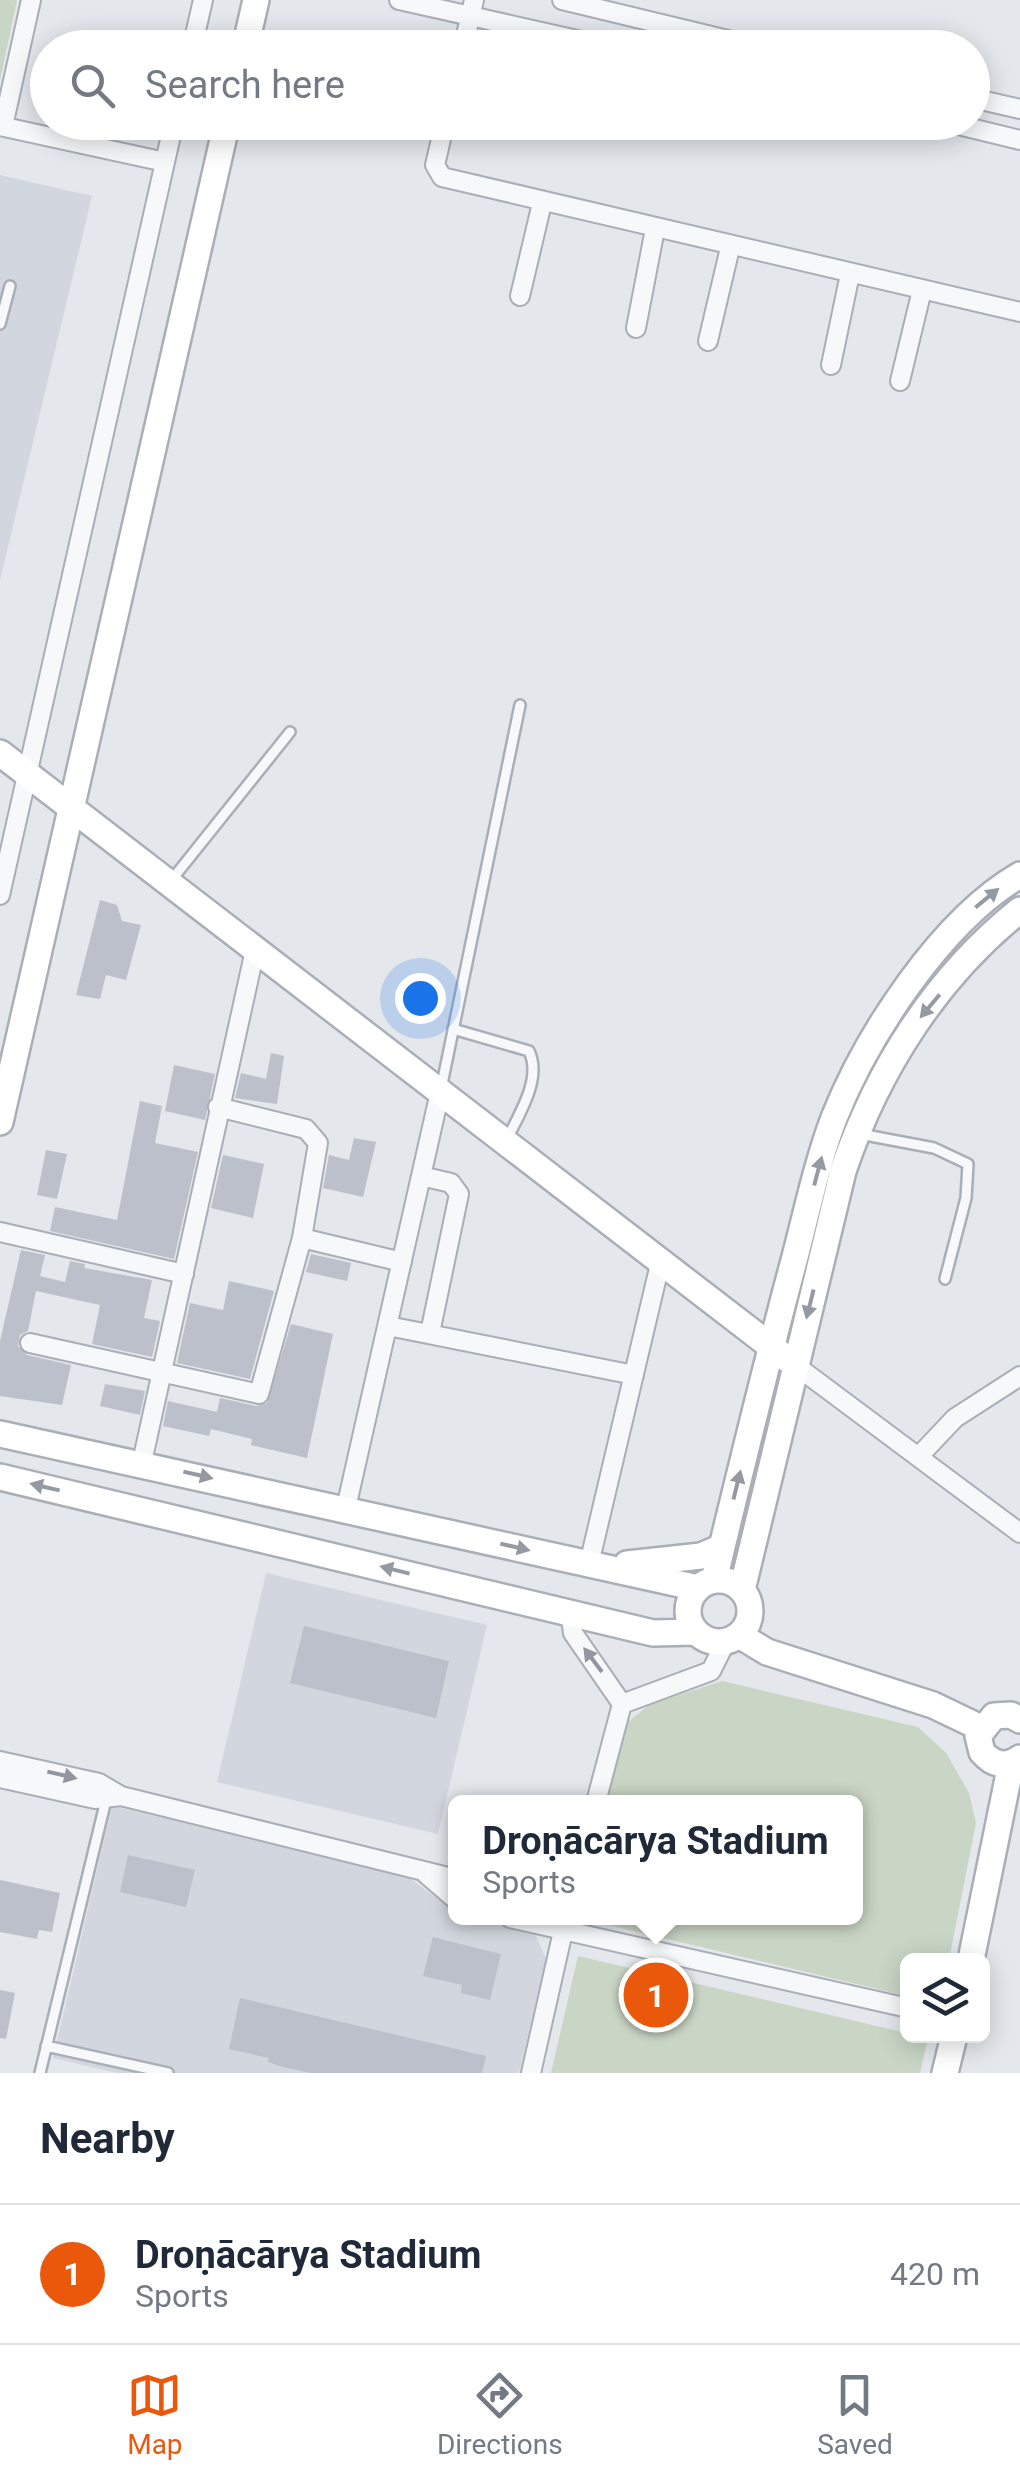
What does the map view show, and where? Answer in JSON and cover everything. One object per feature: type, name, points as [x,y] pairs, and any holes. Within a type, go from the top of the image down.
[{"type":"main road","points":[[249,30],[256,0]]},
{"type":"main road","points":[[0,1122],[224,140]]},
{"type":"main road","points":[[0,753],[795,1365]]},
{"type":"main road","points":[[695,1632],[688,1604],[706,1584],[722,1547],[770,1348],[826,1142],[848,1090],[932,954],[964,918],[1020,874]]},
{"type":"main road","points":[[733,1638],[750,1608],[742,1590],[795,1365],[856,1133],[884,1070],[914,1024],[990,934],[1016,919]]},
{"type":"main road","points":[[0,1434],[596,1565],[742,1590]]},
{"type":"main road","points":[[112,1502],[132,1460]]},
{"type":"main road","points":[[0,1477],[653,1633],[695,1632],[710,1641],[733,1638],[933,1705],[981,1728]]},
{"type":"main road","points":[[596,1565],[700,1556],[722,1547]]},
{"type":"main road","points":[[981,1728],[1002,1714],[1020,1720]]},
{"type":"main road","points":[[972,1953],[1016,1761],[995,1763],[982,1752],[981,1728]]},
{"type":"main road","points":[[945,2073],[952,2043]]},
{"type":"street","points":[[30,132],[1,126],[31,0]]},
{"type":"street","points":[[196,30],[203,0]]},
{"type":"street","points":[[399,0],[472,8],[550,30]]},
{"type":"street","points":[[562,0],[686,30]]},
{"type":"street","points":[[990,102],[1020,109]]},
{"type":"street","points":[[990,133],[1020,140]]},
{"type":"street","points":[[65,140],[165,162]]},
{"type":"street","points":[[0,895],[170,140]]},
{"type":"street","points":[[441,140],[435,165],[442,177],[730,248],[1020,312]]},
{"type":"street","points":[[520,296],[542,203]]},
{"type":"street","points":[[636,328],[655,230]]},
{"type":"street","points":[[708,341],[730,248]]},
{"type":"street","points":[[831,365],[850,274]]},
{"type":"street","points":[[900,381],[922,290]]},
{"type":"street","points":[[132,1460],[163,1374],[254,950]]},
{"type":"street","points":[[346,1508],[440,1092]]},
{"type":"street","points":[[30,1343],[259,1394],[302,1238],[318,1156],[314,1133],[218,1107]]},
{"type":"street","points":[[421,1176],[451,1183],[460,1194],[430,1333]]},
{"type":"street","points":[[0,1232],[184,1274]]},
{"type":"street","points":[[302,1238],[402,1262]]},
{"type":"street","points":[[596,1565],[660,1264]]},
{"type":"street","points":[[388,1326],[634,1376]]},
{"type":"street","points":[[795,1365],[1020,1533]]},
{"type":"street","points":[[920,1455],[955,1418],[1020,1376]]},
{"type":"street","points":[[570,1612],[572,1633],[622,1704]]},
{"type":"street","points":[[622,1704],[711,1671],[733,1638]]},
{"type":"street","points":[[598,1795],[622,1704]]},
{"type":"street","points":[[0,1761],[112,1794],[448,1877]]},
{"type":"street","points":[[0,1778],[112,1794]]},
{"type":"street","points":[[426,1873],[448,1893]]},
{"type":"street","points":[[531,2073],[565,1925]]},
{"type":"street","points":[[573,1925],[900,2006]]},
{"type":"lane","points":[[0,324],[10,286]]},
{"type":"lane","points":[[440,1092],[520,705]]},
{"type":"lane","points":[[169,884],[290,732]]},
{"type":"lane","points":[[453,1029],[529,1051],[532,1059],[526,1100],[504,1144]]},
{"type":"lane","points":[[856,1133],[934,1148],[968,1164],[966,1198],[944,1279]]},
{"type":"lane","points":[[40,2073],[112,1794]]},
{"type":"lane","points":[[46,2046],[168,2073]]},
{"type":"shaded area","points":[[0,175],[92,196],[0,580]]},
{"type":"shaded area","points":[[266,1573],[487,1625],[438,1834],[217,1782]]},
{"type":"shaded area","points":[[112,1806],[404,1874],[448,1906],[448,1925],[502,1925],[535,1934],[546,1959],[519,2073],[117,2073],[53,2058]]},
{"type":"green space","points":[[0,0],[17,0],[0,81]]},
{"type":"green space","points":[[722,1681],[918,1727],[946,1753],[969,1793],[976,1823],[950,1953],[900,1953],[900,1994],[608,1925],[863,1925],[863,1795],[607,1795],[622,1727],[650,1704]]},
{"type":"green space","points":[[578,1956],[900,2031],[900,2043],[927,2043],[920,2073],[551,2073]]},
{"type":"building","points":[[100,900],[117,905],[122,921],[141,925],[126,980],[106,975],[100,999],[76,995]]},
{"type":"building","points":[[271,1053],[284,1056],[277,1104],[235,1098],[241,1073],[266,1079]]},
{"type":"building","points":[[174,1065],[215,1074],[205,1120],[165,1111]]},
{"type":"building","points":[[140,1101],[162,1106],[155,1143],[198,1152],[174,1259],[50,1231],[55,1207],[117,1220]]},
{"type":"building","points":[[354,1138],[376,1142],[363,1197],[323,1188],[329,1155],[349,1160]]},
{"type":"building","points":[[46,1150],[67,1154],[57,1199],[37,1195]]},
{"type":"building","points":[[223,1155],[264,1164],[253,1218],[211,1208]]},
{"type":"building","points":[[21,1250],[45,1255],[40,1276],[65,1282],[70,1261],[85,1264],[84,1268],[152,1280],[144,1318],[160,1321],[152,1357],[92,1344],[100,1305],[36,1291],[28,1331],[20,1335],[18,1346],[27,1355],[71,1365],[62,1405],[0,1396],[0,1341]]},
{"type":"building","points":[[311,1254],[351,1263],[347,1281],[306,1272]]},
{"type":"building","points":[[229,1281],[274,1291],[250,1379],[177,1363],[190,1303],[223,1310]]},
{"type":"building","points":[[291,1324],[333,1334],[307,1458],[251,1445],[252,1439],[211,1429],[209,1436],[163,1426],[168,1401],[217,1412],[220,1398],[256,1406],[267,1403]]},
{"type":"building","points":[[105,1384],[145,1391],[140,1415],[100,1406]]},
{"type":"building","points":[[304,1626],[449,1661],[436,1718],[290,1683]]},
{"type":"building","points":[[128,1855],[195,1870],[186,1907],[120,1892]]},
{"type":"building","points":[[0,1880],[60,1893],[52,1932],[39,1930],[37,1939],[0,1932]]},
{"type":"building","points":[[433,1937],[501,1954],[490,2000],[461,1993],[462,1985],[423,1976]]},
{"type":"building","points":[[0,1990],[15,1993],[6,2039],[0,2038]]},
{"type":"building","points":[[240,1998],[486,2056],[482,2073],[311,2073],[283,2067],[268,2062],[269,2058],[229,2049]]},
{"type":"place","name":"Droṇācārya Stadium","points":[[656,1995]]}]
